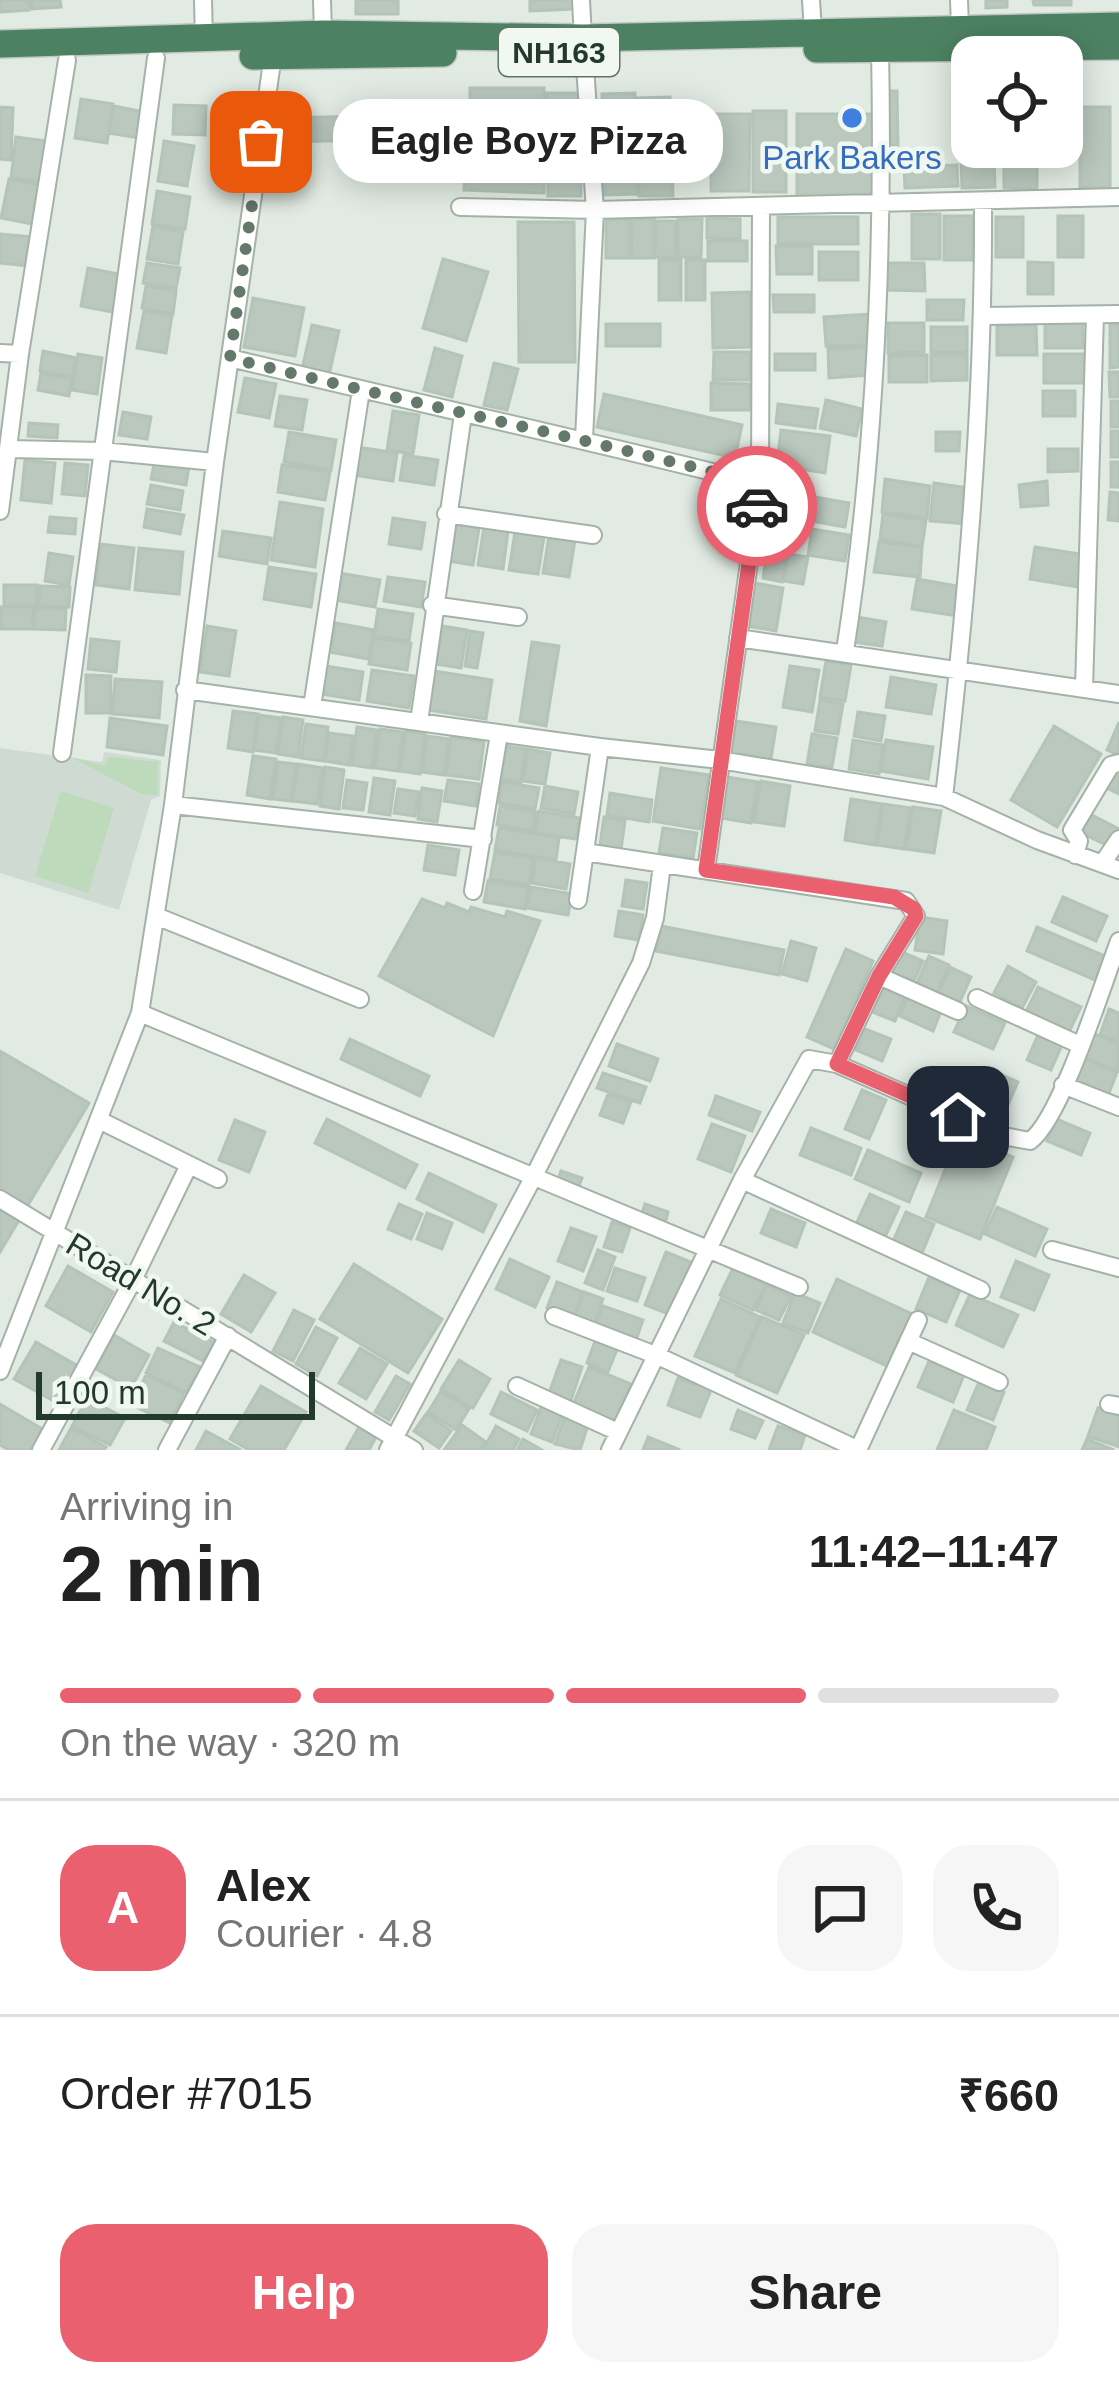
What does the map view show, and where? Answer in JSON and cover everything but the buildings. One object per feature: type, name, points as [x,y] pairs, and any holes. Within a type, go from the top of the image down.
[{"type":"highway","name":"NH163","points":[[0,62],[584,45],[813,31],[960,14],[1119,26]]},
{"type":"highway","name":"NH163","points":[[0,44],[323,34],[584,45],[1119,46]]},
{"type":"street","points":[[203,0],[205,40]]},
{"type":"street","points":[[322,0],[323,34]]},
{"type":"street","points":[[581,0],[595,210],[584,439]]},
{"type":"street","points":[[812,0],[813,31]]},
{"type":"street","points":[[844,651],[861,546],[883,204],[880,48]]},
{"type":"street","points":[[0,1371],[8,1331],[140,1013],[173,805],[214,462],[273,55]]},
{"type":"street","points":[[62,753],[156,58]]},
{"type":"street","points":[[0,511],[20,354],[68,60]]},
{"type":"street","points":[[460,207],[595,210],[1119,197]]},
{"type":"street","points":[[944,796],[959,671],[984,316],[983,203]]},
{"type":"street","points":[[706,870],[760,484],[761,207]]},
{"type":"street","points":[[984,316],[1119,314]]},
{"type":"street","points":[[1084,689],[1095,315]]},
{"type":"street","points":[[0,353],[20,354]]},
{"type":"street","points":[[230,358],[760,484]]},
{"type":"street","points":[[312,707],[361,390]]},
{"type":"street","points":[[418,722],[463,414]]},
{"type":"street","points":[[9,448],[214,462]]},
{"type":"street","points":[[446,514],[593,536]]},
{"type":"street","points":[[433,605],[518,617]]},
{"type":"street","points":[[738,638],[1119,694]]},
{"type":"street","points":[[185,690],[600,748],[720,760],[944,796],[1110,867],[1119,839]]},
{"type":"street","points":[[473,890],[499,734]]},
{"type":"street","points":[[578,900],[600,748]]},
{"type":"street","points":[[1075,855],[1079,841],[1072,830],[1112,765],[1119,763]]},
{"type":"street","points":[[173,805],[483,839]]},
{"type":"street","points":[[585,852],[906,901],[916,916],[879,976],[837,1064]]},
{"type":"street","points":[[391,1444],[641,963],[655,918],[662,865]]},
{"type":"street","points":[[156,916],[360,999]]},
{"type":"street","points":[[517,1386],[614,1441],[742,1180],[803,1066],[815,1058],[1019,1142],[1036,1137],[1080,1045],[1119,941]]},
{"type":"street","points":[[879,976],[958,1011]]},
{"type":"street","points":[[977,998],[1080,1045]]},
{"type":"street","points":[[140,1013],[799,1287]]},
{"type":"street","points":[[1063,1085],[1119,1107]]},
{"type":"street","points":[[99,1120],[218,1179]]},
{"type":"street","points":[[41,1450],[189,1165]]},
{"type":"street","points":[[742,1180],[981,1290]]},
{"type":"street","name":"Road No. 2","points":[[0,1198],[228,1336],[391,1444],[414,1450]]},
{"type":"street","points":[[1052,1250],[1119,1268]]},
{"type":"street","points":[[554,1316],[658,1357],[858,1450],[918,1320]]},
{"type":"street","points":[[167,1450],[228,1336]]},
{"type":"street","points":[[908,1341],[999,1382]]},
{"type":"shaded area","points":[[0,748],[102,762],[104,752],[161,760],[160,796],[151,800],[119,910],[0,873]]},
{"type":"green space","points":[[71,757],[105,766],[108,757],[158,762],[157,795],[141,794]]},
{"type":"green space","points":[[61,791],[114,808],[88,893],[35,876]]},
{"type":"way so far","points":[[261,142],[230,358],[760,484],[757,506]]},
{"type":"place","name":"Park Bakers","points":[[852,118]]},
{"type":"place","name":"Eagle Boyz Pizza","points":[[261,142]]},
{"type":"route","points":[[757,506],[706,870],[906,901],[916,916],[879,976],[837,1064],[958,1117]]}]
